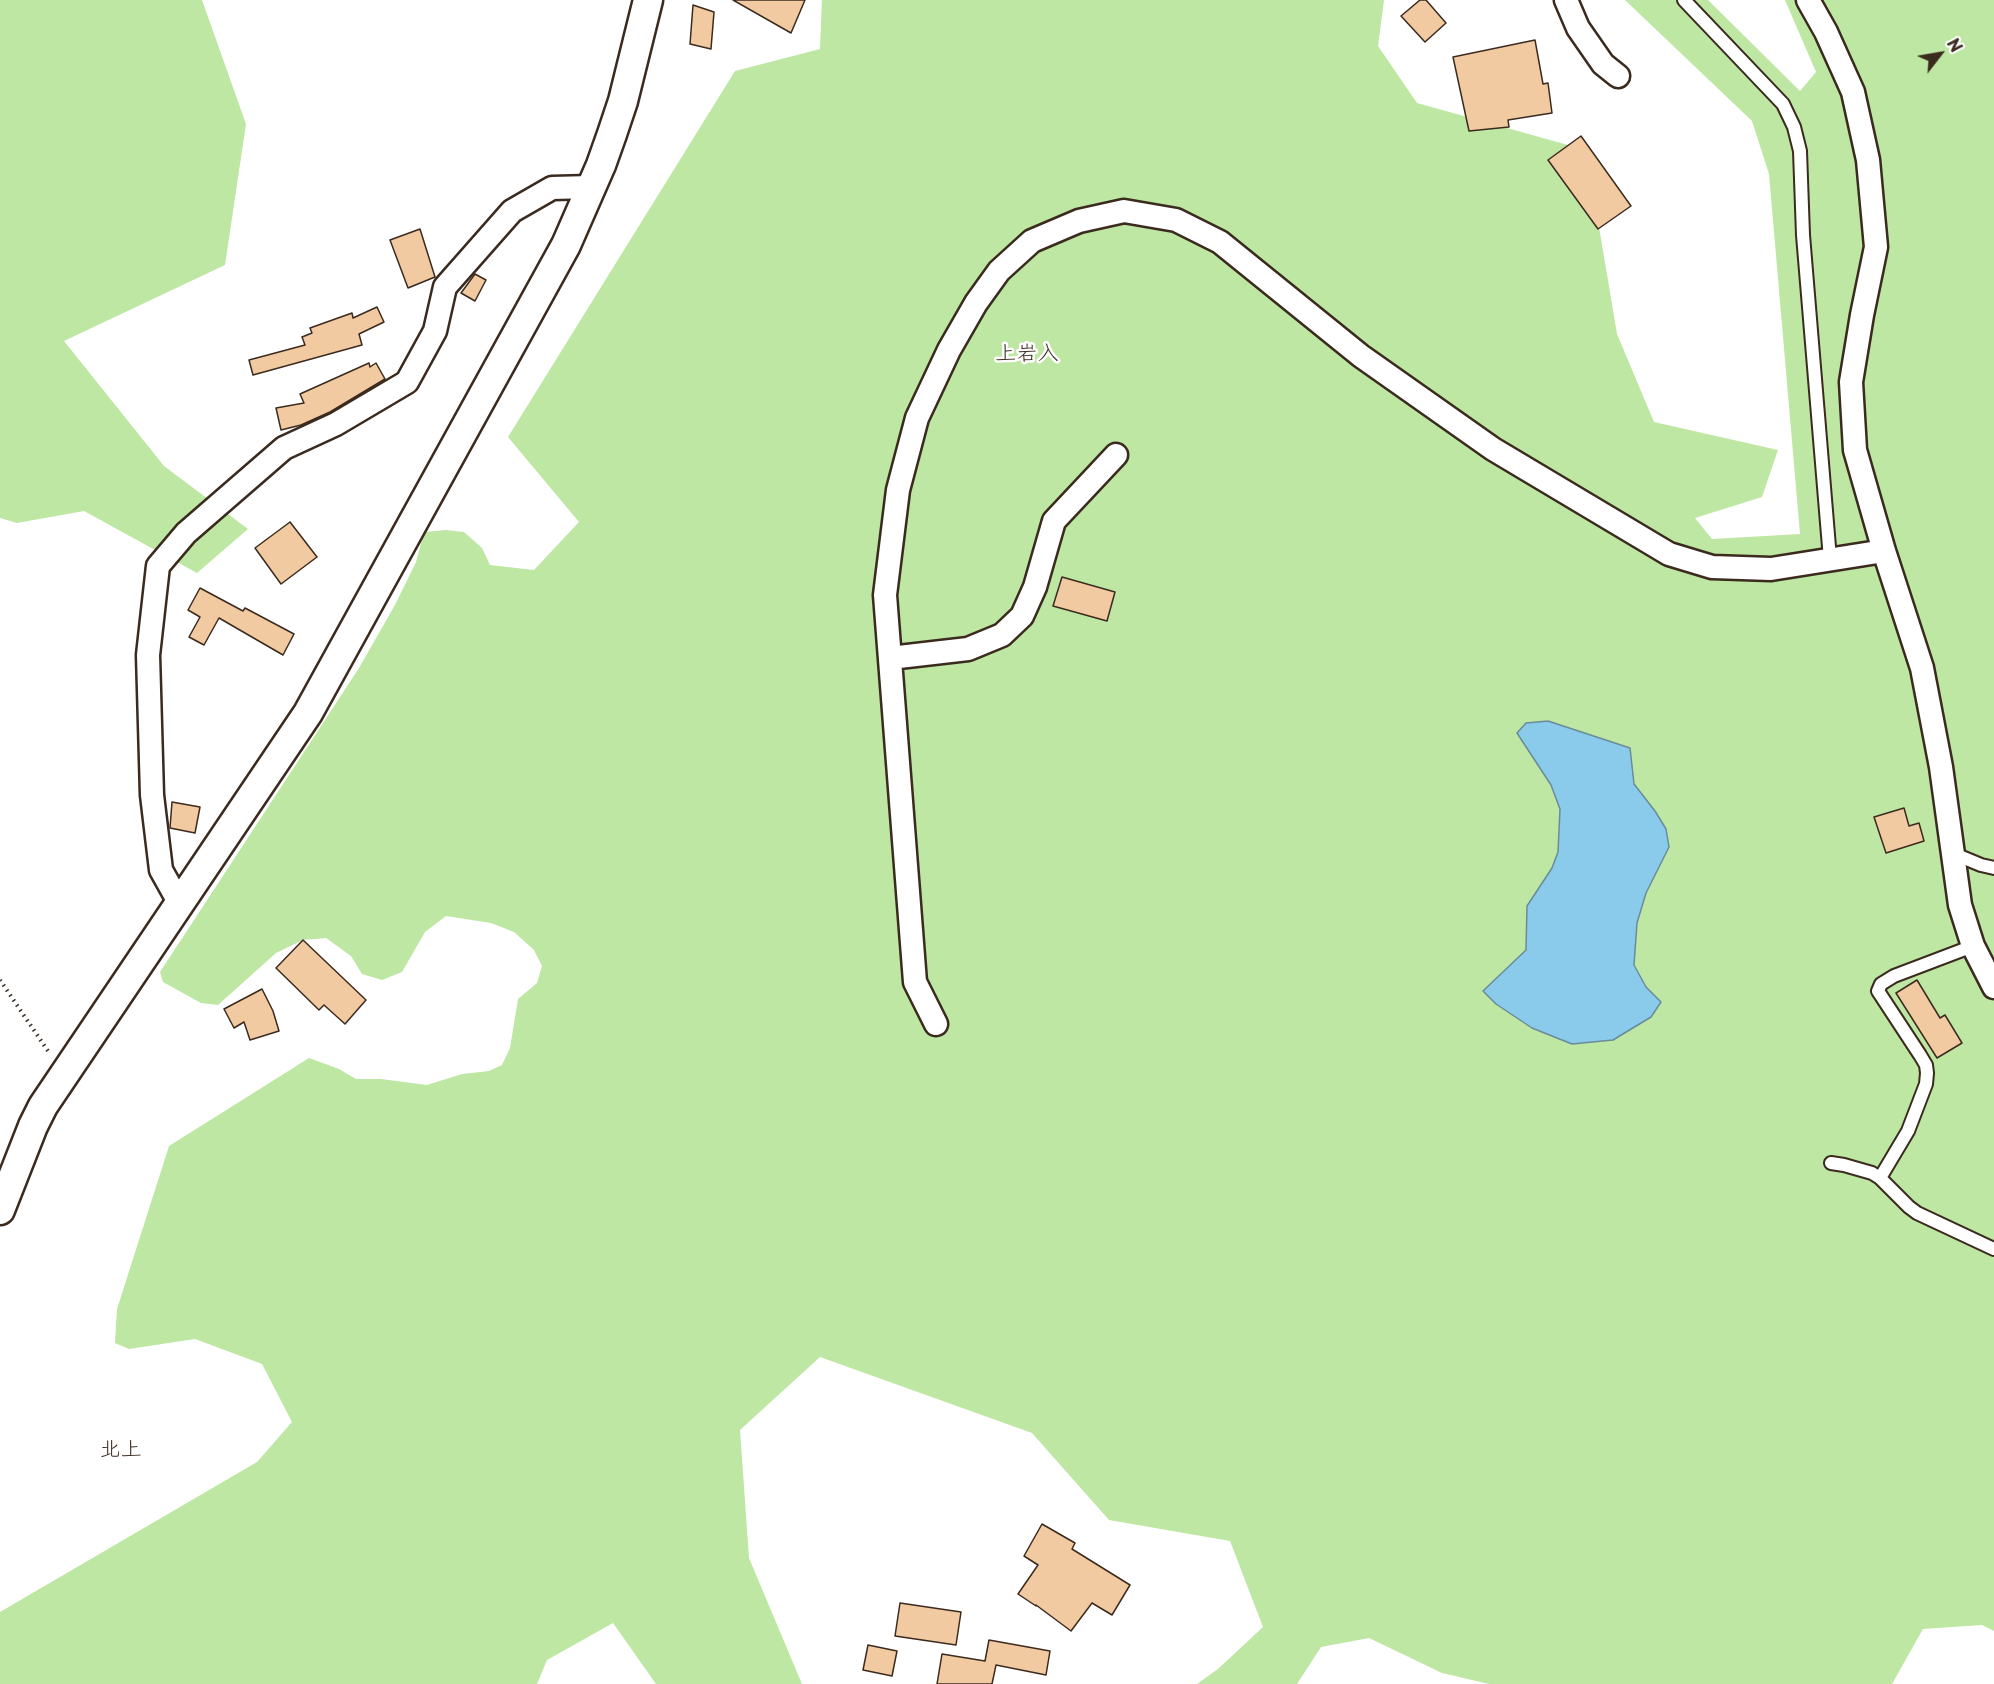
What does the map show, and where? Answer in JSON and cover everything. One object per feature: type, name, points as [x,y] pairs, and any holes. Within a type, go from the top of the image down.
[{"type":"street","points":[[0,1210],[33,1126],[64,1075],[308,713],[566,245],[601,165],[623,101],[648,0]]},
{"type":"street","points":[[1566,0],[1578,28],[1603,63],[1618,76]]},
{"type":"street","points":[[1808,0],[1826,32],[1853,92],[1868,160],[1875,246],[1851,382],[1855,450],[1884,551],[1922,668],[1941,767],[1960,905],[1973,946],[1994,987]]},
{"type":"street","points":[[180,904],[161,870],[152,795],[148,655],[158,566],[186,533],[284,448],[336,424],[407,382],[435,331],[445,287],[512,210],[552,188],[591,187]]},
{"type":"street","points":[[936,1024],[915,982],[885,595],[898,490],[917,418],[949,350],[976,303],[999,272],[1032,242],[1079,221],[1124,212],[1176,220],[1220,242],[1361,356],[1493,449],[1669,554],[1712,567],[1771,569],[1884,551]]},
{"type":"street","points":[[890,658],[969,649],[1002,635],[1022,616],[1035,587],[1054,521],[1116,454]]},
{"type":"lane","points":[[1684,0],[1783,104],[1794,127],[1800,151],[1803,235],[1830,560]]},
{"type":"lane","points":[[1952,853],[1994,868]]},
{"type":"lane","points":[[1880,1178],[1908,1131],[1926,1084],[1927,1073],[1926,1065],[1878,991],[1881,984],[1894,976],[1973,946]]},
{"type":"lane","points":[[1831,1163],[1865,1170],[1880,1178],[1908,1207],[1917,1213],[1994,1249]]},
{"type":"path","points":[[0,980],[64,1075]]},
{"type":"green space","points":[[0,0],[202,0],[246,124],[225,265],[64,341],[164,466],[248,529],[197,573],[84,511],[17,523],[0,518]]},
{"type":"green space","points":[[822,0],[1384,0],[1378,46],[1417,103],[1586,150],[1617,334],[1654,422],[1778,450],[1762,497],[1695,518],[1712,539],[1800,534],[1769,174],[1752,121],[1625,0],[1708,0],[1800,91],[1816,72],[1785,0],[1994,0],[1994,1631],[1982,1625],[1923,1629],[1892,1684],[1489,1684],[1442,1673],[1369,1638],[1321,1647],[1297,1684],[1197,1684],[1218,1669],[1263,1627],[1230,1541],[1109,1520],[1032,1433],[820,1357],[740,1430],[749,1558],[802,1684],[656,1684],[613,1623],[547,1660],[537,1684],[0,1684],[0,1612],[257,1462],[292,1422],[262,1364],[195,1339],[129,1349],[115,1343],[117,1309],[169,1146],[309,1058],[339,1069],[356,1079],[381,1079],[427,1085],[462,1074],[489,1071],[502,1065],[510,1048],[518,999],[537,983],[542,966],[534,950],[514,932],[491,923],[446,916],[425,932],[402,972],[382,980],[362,974],[351,956],[326,938],[303,940],[276,953],[218,1005],[201,1003],[163,982],[160,972],[359,668],[396,603],[416,562],[424,532],[446,530],[464,532],[482,548],[490,565],[534,570],[579,522],[508,437],[735,71],[820,49]]},
{"type":"water","points":[[1548,721],[1630,748],[1634,784],[1666,829],[1669,847],[1646,893],[1637,923],[1634,965],[1646,987],[1661,1002],[1651,1017],[1613,1040],[1572,1044],[1532,1028],[1496,1004],[1483,991],[1526,950],[1527,906],[1552,868],[1558,852],[1560,809],[1551,785],[1517,733],[1526,723]]},
{"type":"building","points":[[733,0],[805,0],[791,33]]},
{"type":"building","points":[[1420,0],[1426,0],[1446,23],[1425,42],[1401,16]]},
{"type":"building","points":[[693,5],[714,12],[711,49],[690,44]]},
{"type":"building","points":[[1535,40],[1543,84],[1548,83],[1552,113],[1508,120],[1509,127],[1469,131],[1453,57]]},
{"type":"building","points":[[1581,136],[1631,206],[1598,229],[1548,160]]},
{"type":"building","points":[[420,229],[435,277],[408,288],[390,240]]},
{"type":"building","points":[[475,274],[486,280],[475,301],[461,293]]},
{"type":"building","points":[[377,307],[384,322],[359,334],[362,345],[253,375],[249,360],[305,345],[302,337],[312,333],[310,328],[352,313],[353,318]]},
{"type":"building","points":[[369,363],[370,367],[376,363],[385,379],[330,412],[301,425],[281,430],[276,408],[304,403],[300,394]]},
{"type":"building","points":[[290,522],[317,557],[281,584],[255,548]]},
{"type":"building","points":[[1062,577],[1115,592],[1107,621],[1053,606]]},
{"type":"building","points":[[200,588],[243,611],[245,608],[294,634],[283,655],[219,618],[204,645],[189,637],[200,617],[188,610]]},
{"type":"building","points":[[172,802],[200,807],[195,833],[170,828]]},
{"type":"building","points":[[1904,808],[1909,826],[1919,823],[1924,841],[1886,853],[1874,817]]},
{"type":"building","points":[[303,940],[366,1000],[345,1024],[324,1005],[319,1010],[276,968]]},
{"type":"building","points":[[1917,980],[1940,1018],[1945,1015],[1962,1043],[1937,1058],[1896,993]]},
{"type":"building","points":[[262,989],[273,1011],[279,1031],[250,1040],[244,1022],[234,1028],[224,1009]]},
{"type":"building","points":[[1042,1524],[1075,1543],[1072,1549],[1130,1585],[1112,1615],[1092,1603],[1071,1631],[1018,1594],[1038,1565],[1024,1556]]},
{"type":"building","points":[[900,1603],[961,1612],[956,1645],[895,1636]]},
{"type":"building","points":[[989,1640],[1050,1651],[1046,1675],[996,1665],[992,1684],[937,1684],[942,1654],[985,1661]]},
{"type":"building","points":[[868,1645],[897,1651],[892,1676],[863,1670]]},
{"type":"district","name":"上岩入","points":[[1027,354]]},
{"type":"district","name":"北上","points":[[121,1450]]}]
